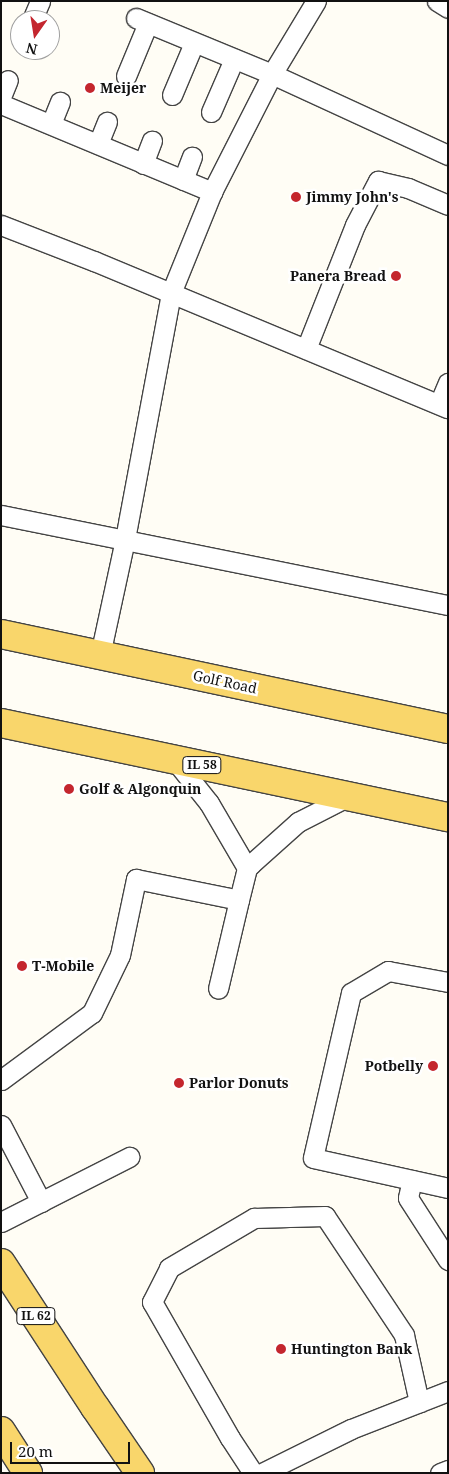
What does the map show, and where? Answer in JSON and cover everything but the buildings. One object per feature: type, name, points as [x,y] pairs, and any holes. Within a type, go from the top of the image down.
[{"type":"main road","name":"Golf Road","points":[[1,634],[448,729]]},
{"type":"main road","name":"IL 58","points":[[1,723],[448,817]]},
{"type":"main road","name":"IL 62","points":[[1,1263],[140,1473]]},
{"type":"main road","points":[[1,1431],[28,1473]]},
{"type":"lane","points":[[100,655],[125,539],[171,293],[212,192],[272,74],[316,1]]},
{"type":"lane","points":[[437,1],[448,8]]},
{"type":"lane","points":[[126,76],[142,21],[272,74],[448,154]]},
{"type":"lane","points":[[172,95],[194,43]]},
{"type":"lane","points":[[211,112],[234,59]]},
{"type":"lane","points":[[51,124],[60,102]]},
{"type":"lane","points":[[1,104],[212,192]]},
{"type":"lane","points":[[98,144],[107,122]]},
{"type":"lane","points":[[144,164],[152,141]]},
{"type":"lane","points":[[183,180],[192,157]]},
{"type":"lane","points":[[306,349],[355,226],[378,181],[408,188],[448,205]]},
{"type":"lane","points":[[1,225],[443,406],[448,383]]},
{"type":"lane","points":[[1,514],[448,605]]},
{"type":"lane","points":[[174,759],[209,803],[247,868]]},
{"type":"lane","points":[[218,989],[247,868],[298,822],[349,796]]},
{"type":"lane","points":[[1,1080],[92,1013],[120,955],[136,879],[239,900]]},
{"type":"lane","points":[[448,982],[388,970],[351,994],[313,1158],[448,1188]]},
{"type":"lane","points":[[1,1125],[41,1202]]},
{"type":"lane","points":[[1,1222],[129,1157]]},
{"type":"lane","points":[[412,1180],[408,1198],[448,1260]]},
{"type":"lane","points":[[253,1473],[230,1438],[152,1302],[169,1268],[254,1218],[324,1216],[404,1335],[419,1402]]},
{"type":"lane","points":[[262,1473],[351,1429],[448,1391]]},
{"type":"lane","points":[[440,1473],[448,1470]]},
{"type":"place","name":"Meijer","points":[[90,88]]},
{"type":"place","name":"Jimmy John's","points":[[296,197]]},
{"type":"place","name":"Panera Bread","points":[[396,276]]},
{"type":"place","name":"Golf & Algonquin","points":[[69,789]]},
{"type":"place","name":"T-Mobile","points":[[22,966]]},
{"type":"place","name":"Potbelly","points":[[433,1066]]},
{"type":"place","name":"Parlor Donuts","points":[[179,1083]]},
{"type":"place","name":"Huntington Bank","points":[[281,1349]]}]
